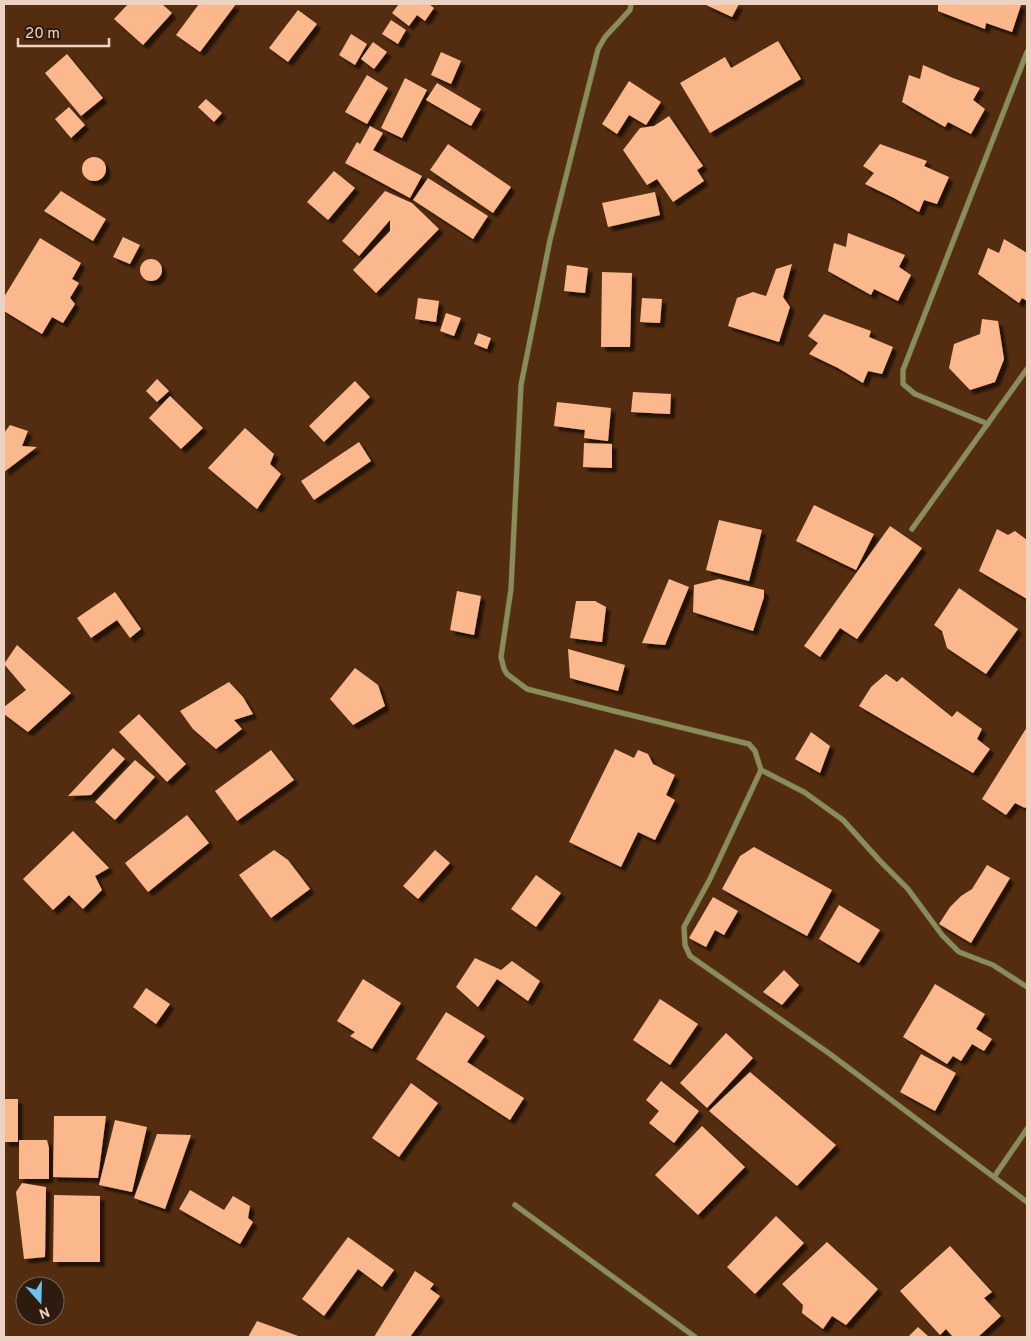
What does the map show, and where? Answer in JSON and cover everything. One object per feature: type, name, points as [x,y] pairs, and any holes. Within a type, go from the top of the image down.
[{"type":"street","points":[[631,4],[630,10],[605,37],[598,49],[550,240],[521,384],[511,589],[501,656],[504,669],[527,689],[748,744],[755,750],[761,770],[710,879],[684,927],[685,945],[690,956],[830,1054],[1027,1202]]},
{"type":"street","points":[[988,424],[915,394],[903,384],[903,370],[1027,52]]},
{"type":"street","points":[[912,529],[1027,369]]},
{"type":"street","points":[[761,770],[804,792],[844,820],[908,889],[942,935],[959,952],[993,965],[1027,987]]},
{"type":"street","points":[[994,1177],[1027,1129]]},
{"type":"street","points":[[515,1205],[695,1337]]},
{"type":"building","points":[[128,4],[162,4],[172,13],[143,45],[114,19]]},
{"type":"building","points":[[199,4],[236,4],[200,52],[176,35]]},
{"type":"building","points":[[399,4],[429,4],[434,8],[425,21],[417,15],[409,26],[392,13]]},
{"type":"building","points":[[704,4],[739,4],[732,17]]},
{"type":"building","points":[[938,4],[1021,5],[1012,32],[986,23],[985,29],[938,11]]},
{"type":"building","points":[[298,10],[317,24],[288,62],[269,48]]},
{"type":"building","points":[[391,20],[406,30],[398,44],[382,34]]},
{"type":"building","points":[[351,34],[367,44],[355,65],[339,55]]},
{"type":"building","points":[[778,41],[801,79],[710,133],[680,83],[725,57],[731,68]]},
{"type":"building","points":[[373,42],[387,52],[374,69],[361,59]]},
{"type":"building","points":[[441,52],[461,61],[451,84],[431,75]]},
{"type":"building","points":[[67,54],[103,98],[81,116],[45,73]]},
{"type":"building","points":[[923,65],[980,88],[973,100],[985,109],[971,134],[948,122],[945,127],[902,102],[909,75],[920,79]]},
{"type":"building","points":[[367,75],[388,88],[367,124],[345,112]]},
{"type":"building","points":[[405,78],[427,90],[402,138],[381,128]]},
{"type":"building","points":[[629,81],[661,102],[646,125],[629,115],[617,134],[602,124]]},
{"type":"building","points":[[437,83],[481,109],[471,126],[426,100]]},
{"type":"building","points":[[206,99],[222,113],[214,122],[198,107]]},
{"type":"building","points":[[69,107],[85,125],[71,138],[55,119]]},
{"type":"building","points":[[669,116],[703,166],[697,170],[704,181],[673,202],[657,179],[647,185],[623,150],[640,128],[654,126]]},
{"type":"building","points":[[370,126],[383,133],[373,150],[422,176],[410,198],[345,163],[357,142],[360,144]]},
{"type":"building","points":[[448,144],[511,187],[493,213],[430,170]]},
{"type":"building","points":[[880,144],[927,161],[924,166],[949,177],[937,204],[924,200],[919,212],[865,184],[874,173],[863,166]]},
{"type":"building","points":[[94,157],[102,161],[106,169],[102,177],[94,181],[86,177],[82,169],[86,161]]},
{"type":"building","points":[[334,171],[355,188],[328,220],[307,202]]},
{"type":"building","points":[[428,178],[488,216],[473,239],[413,200]]},
{"type":"building","points":[[61,191],[106,219],[93,241],[44,211]]},
{"type":"building","points":[[385,191],[412,203],[439,229],[376,293],[353,270],[390,231],[390,220],[359,256],[342,241]]},
{"type":"building","points":[[655,192],[660,215],[608,227],[602,203]]},
{"type":"building","points":[[848,233],[905,255],[899,267],[911,275],[898,301],[874,289],[871,295],[828,271],[834,243],[846,247]]},
{"type":"building","points":[[123,237],[140,245],[130,264],[113,257]]},
{"type":"building","points":[[40,238],[81,263],[72,279],[79,283],[70,298],[75,304],[63,323],[52,317],[42,334],[4,311],[4,297]]},
{"type":"building","points":[[1004,239],[1027,253],[1027,301],[1022,298],[1019,303],[978,274],[988,248],[999,253]]},
{"type":"building","points":[[151,259],[159,262],[162,270],[159,278],[151,281],[143,278],[140,270],[143,262]]},
{"type":"building","points":[[792,264],[783,297],[790,307],[779,342],[728,326],[737,298],[753,292],[766,296],[776,269]]},
{"type":"building","points":[[567,265],[588,268],[585,293],[564,291]]},
{"type":"building","points":[[602,272],[632,273],[630,347],[601,347]]},
{"type":"building","points":[[418,298],[439,301],[436,322],[415,319]]},
{"type":"building","points":[[642,298],[662,299],[660,323],[640,322]]},
{"type":"building","points":[[446,313],[461,318],[454,336],[440,331]]},
{"type":"building","points":[[824,314],[871,331],[869,337],[893,347],[882,374],[868,371],[863,383],[809,354],[818,343],[808,336]]},
{"type":"building","points":[[982,319],[998,321],[1004,359],[995,382],[970,390],[949,368],[954,344],[980,334]]},
{"type":"building","points":[[478,333],[491,338],[487,349],[474,344]]},
{"type":"building","points":[[157,379],[169,391],[157,402],[146,391]]},
{"type":"building","points":[[355,381],[370,397],[324,442],[309,426]]},
{"type":"building","points":[[633,392],[671,394],[670,414],[631,412]]},
{"type":"building","points":[[170,396],[203,428],[181,449],[149,418]]},
{"type":"building","points":[[557,402],[611,408],[608,441],[584,438],[585,430],[554,426]]},
{"type":"building","points":[[10,425],[28,431],[22,446],[37,447],[4,472],[4,433]]},
{"type":"building","points":[[245,428],[274,454],[270,464],[281,474],[257,509],[208,468]]},
{"type":"building","points":[[359,442],[371,461],[314,500],[301,481]]},
{"type":"building","points":[[584,443],[612,444],[612,468],[583,467]]},
{"type":"building","points":[[814,505],[874,534],[856,570],[796,541]]},
{"type":"building","points":[[719,520],[762,530],[749,581],[706,570]]},
{"type":"building","points":[[890,526],[922,548],[857,639],[840,628],[820,657],[804,646]]},
{"type":"building","points":[[997,529],[1008,535],[1015,531],[1027,540],[1027,599],[979,571]]},
{"type":"building","points":[[669,579],[689,587],[665,645],[642,643]]},
{"type":"building","points":[[719,579],[764,590],[764,597],[753,631],[693,612],[694,585]]},
{"type":"building","points":[[959,588],[1018,629],[986,674],[947,648],[942,631],[934,625]]},
{"type":"building","points":[[457,591],[481,596],[474,635],[450,630]]},
{"type":"building","points":[[115,592],[141,629],[130,638],[117,620],[91,638],[77,618]]},
{"type":"building","points":[[576,601],[595,601],[606,607],[602,642],[570,638]]},
{"type":"building","points":[[17,645],[71,693],[28,732],[4,714],[4,707],[26,690],[4,664]]},
{"type":"building","points":[[568,649],[625,665],[618,691],[570,678]]},
{"type":"building","points":[[355,668],[378,685],[385,706],[353,725],[330,699]]},
{"type":"building","points":[[886,674],[897,682],[902,677],[952,717],[957,711],[982,729],[977,739],[990,749],[973,773],[859,706],[871,687]]},
{"type":"building","points":[[229,682],[243,697],[253,714],[234,720],[242,729],[216,749],[193,729],[180,711]]},
{"type":"building","points":[[139,714],[186,764],[167,782],[119,732]]},
{"type":"building","points":[[1027,727],[1027,806],[1025,808],[1015,803],[1006,815],[982,799]]},
{"type":"building","points":[[811,732],[830,746],[820,773],[795,759]]},
{"type":"building","points":[[113,748],[125,759],[91,795],[68,796]]},
{"type":"building","points":[[615,749],[634,758],[638,750],[648,754],[653,764],[675,775],[666,795],[675,800],[655,840],[638,832],[621,867],[569,842]]},
{"type":"building","points":[[271,750],[294,780],[237,821],[215,791]]},
{"type":"building","points":[[135,760],[155,777],[115,820],[95,802]]},
{"type":"building","points":[[187,815],[209,843],[148,892],[125,863]]},
{"type":"building","points":[[73,831],[109,868],[95,876],[102,890],[83,909],[69,895],[53,910],[23,879]]},
{"type":"building","points":[[754,847],[832,890],[807,936],[722,889],[740,856]]},
{"type":"building","points":[[274,850],[288,860],[310,889],[271,918],[239,875]]},
{"type":"building","points":[[435,850],[450,863],[418,899],[403,886]]},
{"type":"building","points":[[987,865],[1010,878],[971,943],[939,924],[950,907],[961,896],[972,889]]},
{"type":"building","points":[[536,875],[561,893],[536,927],[511,909]]},
{"type":"building","points":[[713,897],[738,911],[724,935],[715,930],[706,947],[689,938]]},
{"type":"building","points":[[839,905],[880,930],[859,963],[819,939]]},
{"type":"building","points":[[475,958],[501,970],[512,961],[540,981],[528,1001],[497,979],[478,1007],[456,987]]},
{"type":"building","points":[[784,970],[799,985],[782,1005],[763,992]]},
{"type":"building","points":[[363,979],[401,1003],[372,1049],[350,1036],[355,1032],[337,1021]]},
{"type":"building","points":[[935,984],[985,1014],[976,1029],[992,1039],[984,1051],[972,1044],[961,1061],[953,1056],[947,1064],[903,1037]]},
{"type":"building","points":[[146,988],[170,1004],[156,1024],[133,1007]]},
{"type":"building","points":[[660,999],[698,1024],[670,1065],[633,1040]]},
{"type":"building","points":[[446,1012],[485,1036],[467,1062],[524,1098],[510,1120],[416,1059]]},
{"type":"building","points":[[726,1033],[753,1058],[707,1108],[680,1083]]},
{"type":"building","points":[[921,1054],[956,1073],[935,1111],[900,1092]]},
{"type":"building","points":[[750,1072],[836,1145],[797,1186],[709,1111]]},
{"type":"building","points":[[661,1081],[699,1111],[674,1143],[649,1123],[659,1111],[646,1100]]},
{"type":"building","points":[[411,1083],[438,1103],[399,1157],[372,1138]]},
{"type":"building","points":[[4,1099],[18,1099],[18,1142],[4,1142]]},
{"type":"building","points":[[54,1116],[106,1116],[98,1178],[53,1177]]},
{"type":"building","points":[[115,1120],[147,1127],[132,1192],[99,1185]]},
{"type":"building","points":[[702,1126],[745,1167],[698,1215],[655,1175]]},
{"type":"building","points":[[157,1134],[191,1135],[165,1209],[134,1198]]},
{"type":"building","points":[[19,1140],[47,1140],[49,1148],[49,1179],[19,1179]]},
{"type":"building","points":[[22,1183],[46,1187],[45,1257],[24,1259],[16,1192]]},
{"type":"building","points":[[190,1190],[224,1210],[233,1196],[250,1206],[248,1218],[253,1222],[240,1244],[179,1209]]},
{"type":"building","points":[[54,1195],[100,1196],[100,1262],[53,1262]]},
{"type":"building","points":[[776,1216],[804,1243],[755,1294],[727,1267]]},
{"type":"building","points":[[348,1237],[394,1270],[382,1287],[358,1269],[324,1316],[302,1299]]},
{"type":"building","points":[[827,1242],[878,1289],[846,1325],[832,1316],[823,1329],[802,1313],[803,1305],[782,1284]]},
{"type":"building","points":[[950,1246],[992,1292],[984,1298],[1001,1316],[978,1337],[953,1337],[946,1329],[940,1335],[900,1291]]},
{"type":"building","points":[[415,1271],[434,1284],[430,1289],[440,1296],[410,1337],[374,1337]]},
{"type":"building","points":[[257,1321],[301,1337],[248,1337]]},
{"type":"building","points":[[918,1327],[929,1337],[908,1337]]}]
